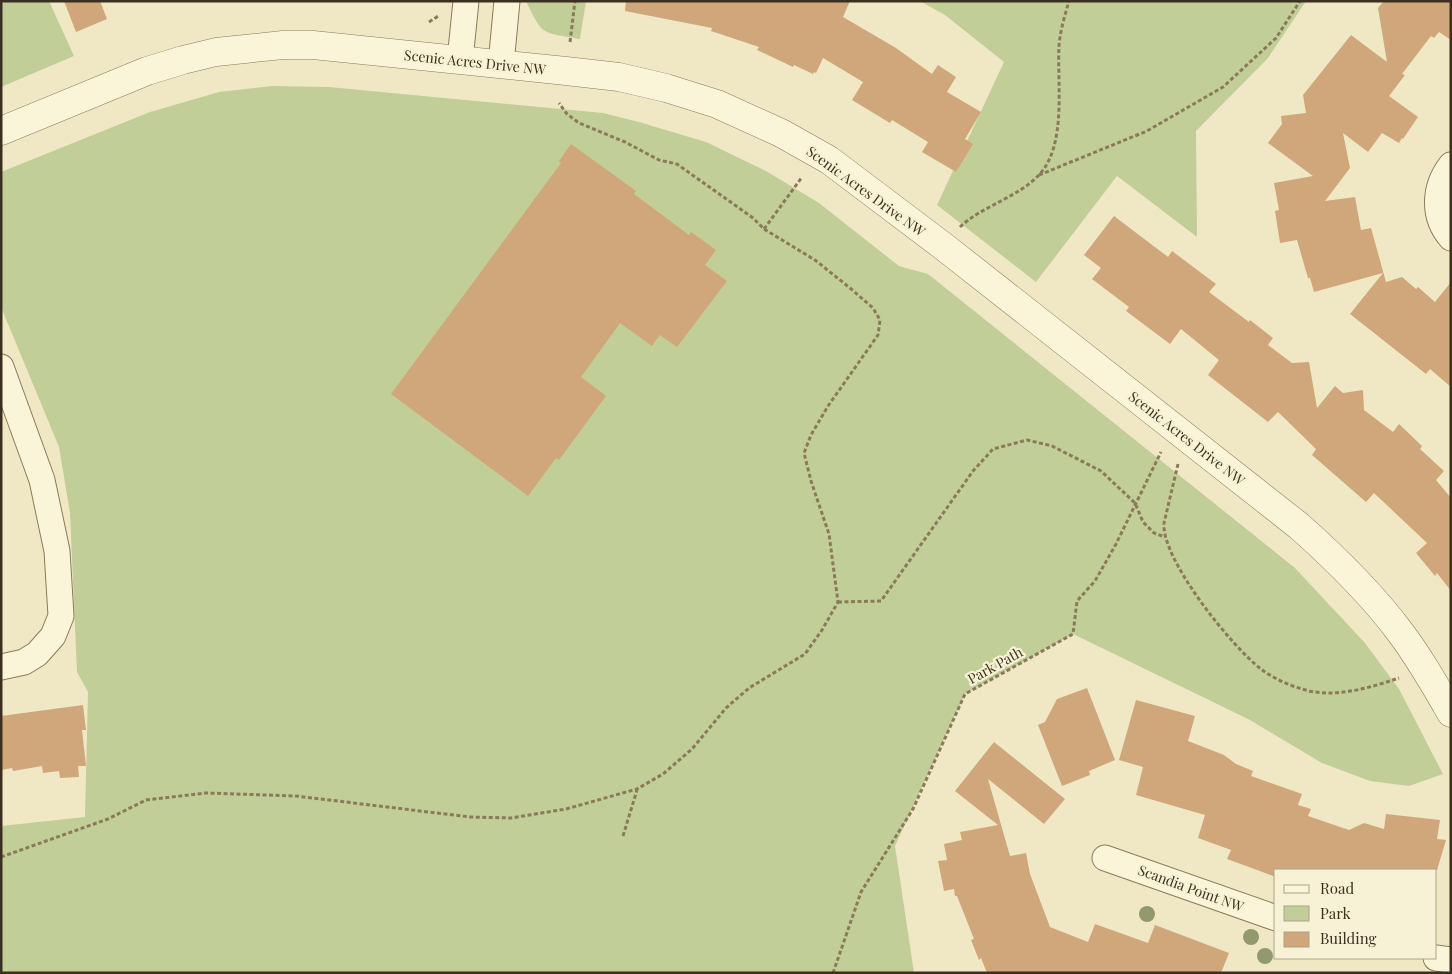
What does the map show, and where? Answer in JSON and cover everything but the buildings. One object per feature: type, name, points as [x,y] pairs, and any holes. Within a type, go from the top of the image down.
[{"type":"street","points":[[460,60],[466,1]]},
{"type":"street","points":[[501,64],[507,1]]},
{"type":"street","name":"Scenic Acres Drive NW","points":[[1,131],[147,71],[183,60],[216,52],[283,45],[313,45],[619,78],[666,88],[716,104],[782,133],[829,160],[1300,526],[1358,583],[1399,630],[1444,686],[1451,713]]},
{"type":"street","points":[[1451,165],[1438,189],[1436,202],[1445,231],[1451,238]]},
{"type":"street","points":[[1,367],[42,480],[57,551],[61,616],[53,636],[37,654],[24,662],[1,666]]},
{"type":"street","name":"Scandia Point NW","points":[[1106,858],[1274,917]]},
{"type":"street","points":[[1437,958],[1451,960]]},
{"type":"path","points":[[570,42],[576,1]]},
{"type":"path","points":[[1039,175],[1050,157],[1056,138],[1059,43],[1069,1]]},
{"type":"path","points":[[942,246],[968,219],[1020,189],[1039,175],[1146,131],[1222,87],[1276,38],[1300,1]]},
{"type":"path","points":[[1,857],[108,819],[146,800],[206,793],[296,796],[470,816],[511,818],[566,809],[637,789],[663,774],[692,749],[726,708],[749,688],[805,654],[838,602],[829,534],[810,481],[804,453],[828,406],[878,335],[880,320],[873,308],[815,260],[764,229],[753,218],[677,164],[659,160],[625,142],[579,123],[567,114],[559,103]]},
{"type":"path","points":[[764,229],[802,177]]},
{"type":"path","points":[[838,602],[881,601],[973,471],[993,449],[1027,440],[1052,446],[1101,471],[1135,503],[1144,522],[1154,534],[1166,537]]},
{"type":"path","name":"Park Path","points":[[833,973],[861,892],[913,809],[965,694],[1073,634],[1077,601],[1095,581],[1116,544],[1161,451]]},
{"type":"path","points":[[1178,464],[1163,530],[1178,568],[1233,643],[1261,668],[1280,680],[1303,690],[1324,693],[1368,688],[1399,678]]},
{"type":"path","points":[[624,836],[637,789]]},
{"type":"green space","points":[[1,1],[49,1],[74,56],[1,87]]},
{"type":"green space","points":[[526,1],[586,1],[580,39],[545,31],[536,21]]},
{"type":"green space","points":[[920,1],[1306,1],[1268,58],[1196,131],[1197,237],[1117,176],[1036,282],[937,205],[1004,62],[945,15]]},
{"type":"green space","points":[[272,86],[329,87],[603,113],[706,142],[766,171],[819,203],[899,266],[928,274],[1295,568],[1365,643],[1399,689],[1443,774],[1409,786],[1370,781],[1322,763],[1250,720],[1073,634],[965,694],[895,846],[914,973],[1,973],[1,826],[85,817],[88,692],[77,672],[70,513],[59,447],[1,307],[1,172],[150,112],[219,92]]}]
